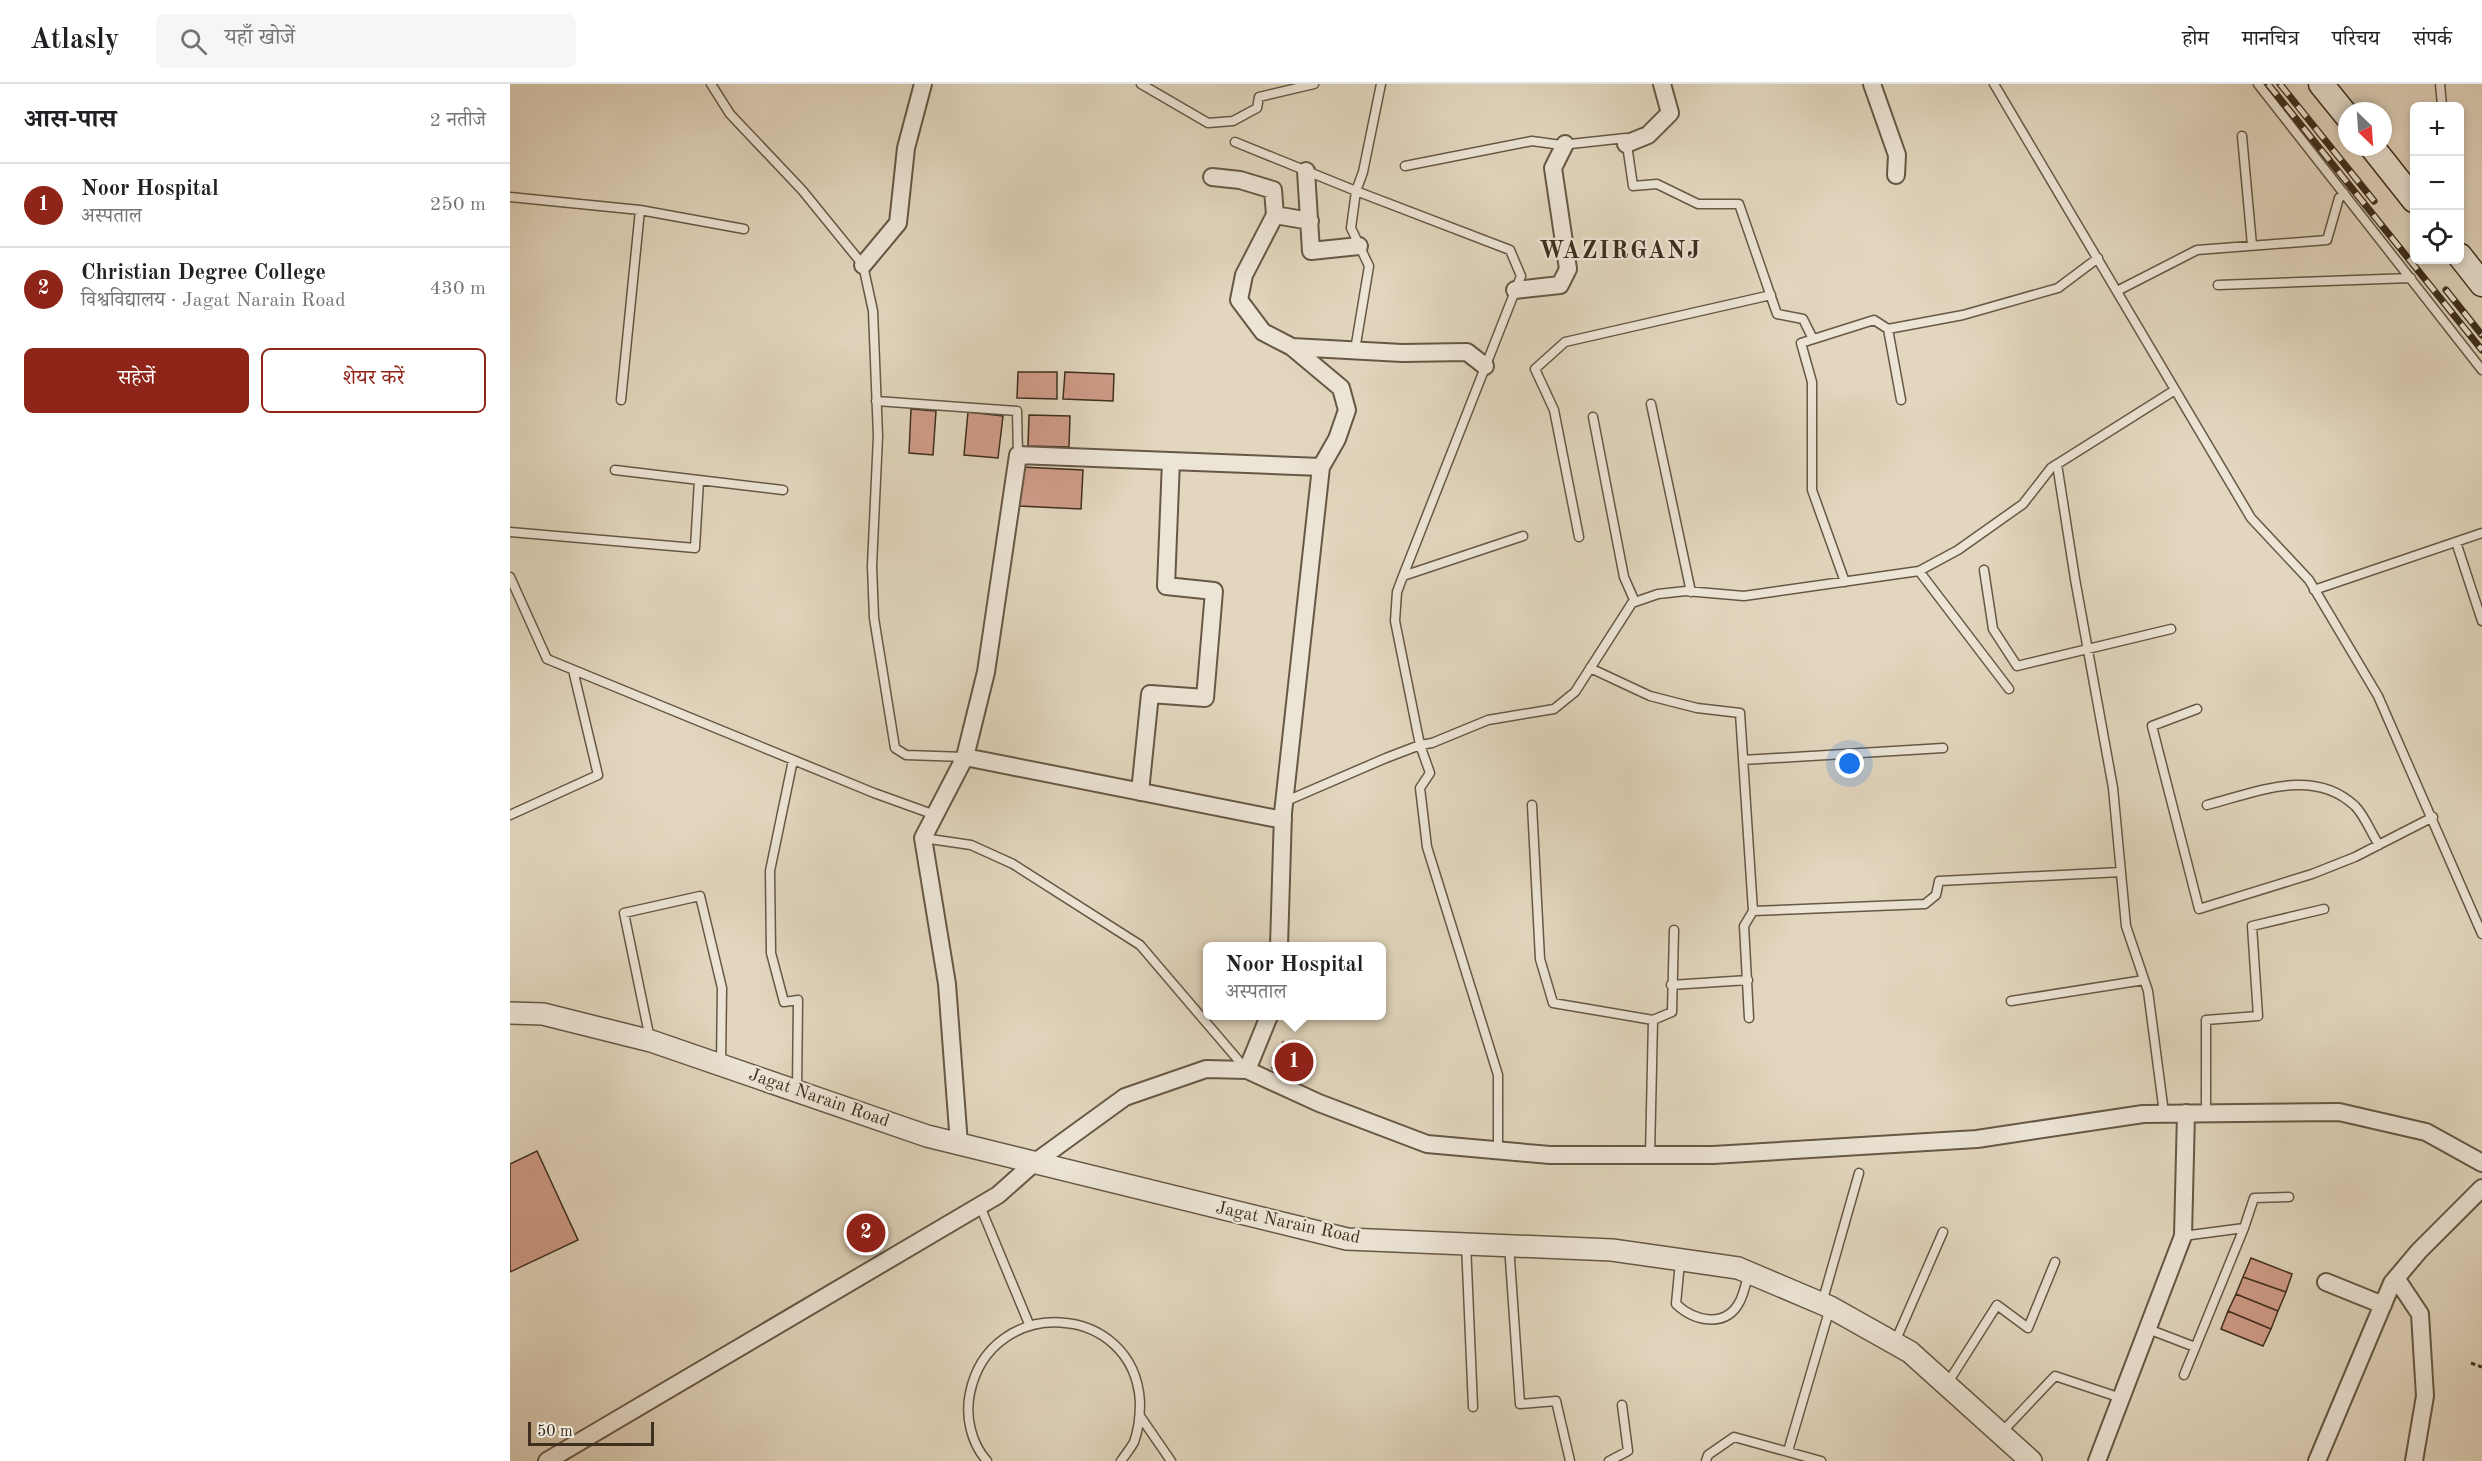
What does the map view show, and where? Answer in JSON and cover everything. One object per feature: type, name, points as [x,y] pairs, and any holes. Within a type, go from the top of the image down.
[{"type":"main road","points":[[2321,84],[2338,105]]},
{"type":"main road","points":[[2379,156],[2410,195]]},
{"type":"main road","points":[[2464,261],[2482,284]]},
{"type":"street","points":[[863,264],[898,223],[906,148],[923,84]]},
{"type":"street","points":[[1626,144],[1648,135],[1670,113],[1662,84]]},
{"type":"street","points":[[1872,84],[1897,155],[1896,175]]},
{"type":"street","points":[[1515,290],[1560,285],[1568,269],[1553,168],[1565,144]]},
{"type":"street","points":[[1306,171],[1311,251],[1359,246]]},
{"type":"street","points":[[1212,177],[1240,180],[1273,190],[1275,215],[1244,275],[1239,300],[1263,332],[1292,346],[1341,388],[1347,410],[1337,439],[1321,467],[1284,802],[1279,942]]},
{"type":"street","points":[[1275,215],[1310,221]]},
{"type":"street","points":[[1292,346],[1355,350],[1467,352],[1485,366]]},
{"type":"street","points":[[959,1144],[947,984],[923,838],[965,757],[986,672],[1017,455],[1321,467]]},
{"type":"street","points":[[1140,792],[1150,694],[1205,698],[1214,591],[1166,586],[1171,461]]},
{"type":"street","points":[[965,757],[1283,820]]},
{"type":"street","name":"Jagat Narain Road","points":[[510,1013],[543,1014],[651,1041],[927,1136],[1347,1239],[1612,1250],[1738,1268],[1826,1306],[1910,1352],[2031,1461]]},
{"type":"street","points":[[1247,1070],[1267,1020]]},
{"type":"street","points":[[547,1461],[998,1195],[1034,1163],[1125,1097],[1206,1069],[1247,1070],[1319,1103],[1426,1144],[1550,1155],[1713,1155],[1977,1139],[2143,1114],[2339,1112],[2426,1132],[2482,1163]]},
{"type":"street","points":[[2097,1461],[2183,1236],[2186,1113]]},
{"type":"street","points":[[2317,1461],[2392,1283],[2419,1251],[2482,1188]]},
{"type":"street","points":[[2396,1278],[2420,1314],[2425,1396],[2414,1461]]},
{"type":"street","points":[[2326,1282],[2383,1305]]},
{"type":"lane","points":[[711,84],[730,114],[802,190],[863,264],[873,310],[878,436],[872,566],[874,618],[895,748],[906,755],[965,757]]},
{"type":"lane","points":[[1141,84],[1208,123],[1233,121],[1257,108],[1259,97],[1314,84]]},
{"type":"lane","points":[[1355,350],[1368,266],[1351,228],[1356,191],[1363,172],[1382,84]]},
{"type":"lane","points":[[1995,84],[2251,518],[2308,580],[2378,696],[2433,817],[2482,934]]},
{"type":"lane","points":[[2258,84],[2482,370]]},
{"type":"lane","points":[[2440,84],[2442,102]]},
{"type":"lane","points":[[2242,136],[2252,245]]},
{"type":"lane","points":[[1405,166],[1532,141],[1565,144],[1626,138],[1633,186],[1657,183],[1698,204],[1739,204],[1778,314],[1803,319],[1813,339]]},
{"type":"lane","points":[[1235,142],[1510,250],[1521,276],[1397,592],[1395,621],[1420,745],[1430,773],[1420,788],[1427,847],[1498,1075],[1498,1150]]},
{"type":"lane","points":[[2117,291],[2197,249],[2327,240],[2339,198],[2344,193]]},
{"type":"lane","points":[[510,196],[640,210],[744,229]]},
{"type":"lane","points":[[621,400],[640,210]]},
{"type":"lane","points":[[1845,582],[1812,490],[1812,382],[1801,343],[1874,320],[1888,329],[1963,315],[2058,288],[2098,258]]},
{"type":"lane","points":[[2218,285],[2411,278]]},
{"type":"lane","points":[[1579,537],[1554,410],[1535,369],[1565,342],[1771,295]]},
{"type":"lane","points":[[1888,329],[1901,400]]},
{"type":"lane","points":[[1284,802],[1386,758],[1420,745],[1432,743],[1488,720],[1554,709],[1575,692],[1632,603],[1658,594],[1690,592],[1744,596],[1919,571],[1958,550],[2023,504],[2051,468],[2175,390]]},
{"type":"lane","points":[[876,401],[1017,411],[1017,455]]},
{"type":"lane","points":[[1652,404],[1690,592]]},
{"type":"lane","points":[[1593,417],[1624,577],[1635,602]]},
{"type":"lane","points":[[2057,464],[2113,788],[2126,926],[2148,991],[2164,1113]]},
{"type":"lane","points":[[615,470],[783,490]]},
{"type":"lane","points":[[510,532],[694,548],[699,480]]},
{"type":"lane","points":[[2314,590],[2482,533]]},
{"type":"lane","points":[[1403,576],[1523,536]]},
{"type":"lane","points":[[2456,542],[2482,621]]},
{"type":"lane","points":[[1984,570],[1993,629],[2018,666],[2171,629]]},
{"type":"lane","points":[[1919,571],[2009,689]]},
{"type":"lane","points":[[510,577],[547,659],[793,760],[935,815]]},
{"type":"lane","points":[[1590,669],[1650,696],[1697,708],[1740,713],[1753,911],[1744,926],[1749,1018]]},
{"type":"lane","points":[[510,815],[598,775],[573,670]]},
{"type":"lane","points":[[2197,709],[2152,726],[2199,909],[2312,874],[2355,857],[2433,817]]},
{"type":"lane","points":[[1743,760],[1942,748]]},
{"type":"lane","points":[[793,760],[770,872],[770,941],[784,1002],[798,1000],[797,1091]]},
{"type":"lane","points":[[2206,805],[2286,784],[2311,784],[2340,796],[2355,807],[2379,845]]},
{"type":"lane","points":[[1532,805],[1540,959],[1553,1003],[1653,1020],[1672,1012],[1674,930]]},
{"type":"lane","points":[[923,838],[971,845],[1013,864],[1140,945],[1203,1019]]},
{"type":"lane","points":[[1753,911],[1925,904],[1936,895],[1939,881],[2121,872]]},
{"type":"lane","points":[[651,1041],[624,913],[700,896],[722,988],[721,1064]]},
{"type":"lane","points":[[2206,1113],[2206,1020],[2258,1016],[2252,926],[2324,909]]},
{"type":"lane","points":[[1671,985],[1748,980]]},
{"type":"lane","points":[[2010,1001],[2144,980]]},
{"type":"lane","points":[[1204,1020],[1247,1070]]},
{"type":"lane","points":[[1650,1155],[1653,1020]]},
{"type":"lane","points":[[1788,1451],[1859,1173]]},
{"type":"lane","points":[[2184,1375],[2244,1228],[2253,1198],[2289,1197]]},
{"type":"lane","points":[[980,1206],[1029,1324]]},
{"type":"lane","points":[[2183,1236],[2244,1228]]},
{"type":"lane","points":[[1894,1343],[1943,1232]]},
{"type":"lane","points":[[1466,1243],[1473,1407]]},
{"type":"lane","points":[[1509,1245],[1520,1404],[1556,1401],[1570,1461]]},
{"type":"lane","points":[[1680,1260],[1676,1304],[1688,1315],[1709,1320],[1726,1317],[1740,1302],[1749,1273]]},
{"type":"lane","points":[[1947,1384],[1998,1305],[2028,1328],[2055,1262]]},
{"type":"lane","points":[[987,1461],[970,1430],[968,1404],[973,1378],[986,1354],[1005,1336],[1029,1324],[1058,1321],[1085,1326],[1110,1340],[1128,1362],[1139,1388],[1140,1416],[1134,1442],[1121,1461]]},
{"type":"lane","points":[[2148,1329],[2196,1347]]},
{"type":"lane","points":[[2002,1433],[2055,1376],[2121,1398]]},
{"type":"lane","points":[[1609,1461],[1629,1451],[1622,1405]]},
{"type":"lane","points":[[1140,1416],[1171,1461]]},
{"type":"lane","points":[[1706,1461],[1708,1455],[1734,1437],[1821,1461]]},
{"type":"path","points":[[2471,1363],[2482,1367]]},
{"type":"building","points":[[1018,372],[1057,372],[1057,399],[1017,398]]},
{"type":"building","points":[[1065,372],[1114,374],[1113,401],[1063,399]]},
{"type":"building","points":[[911,409],[936,411],[933,455],[909,453]]},
{"type":"building","points":[[968,412],[1003,416],[998,458],[964,455]]},
{"type":"building","points":[[1029,415],[1070,416],[1069,447],[1028,446]]},
{"type":"building","points":[[1022,467],[1083,470],[1081,509],[1019,506]]},
{"type":"building","points":[[1283,1042],[1313,1054],[1302,1080],[1272,1068]]},
{"type":"building","points":[[537,1151],[578,1240],[510,1272],[510,1164]]},
{"type":"building","points":[[2251,1258],[2292,1274],[2286,1292],[2243,1277]]},
{"type":"building","points":[[2243,1277],[2286,1292],[2278,1311],[2236,1294]]},
{"type":"building","points":[[2236,1294],[2278,1311],[2271,1329],[2228,1311]]},
{"type":"building","points":[[2228,1311],[2271,1329],[2263,1346],[2221,1329]]},
{"type":"railway","points":[[2268,84],[2482,350]]},
{"type":"railway","points":[[2280,84],[2374,201]]},
{"type":"railway","points":[[2446,290],[2482,335]]},
{"type":"place","name":"Noor Hospital","points":[[1294,1062]]},
{"type":"place","name":"Christian Degree College","points":[[866,1233]]},
{"type":"district","name":"WAZIRGANJ","points":[[1620,252]]}]
